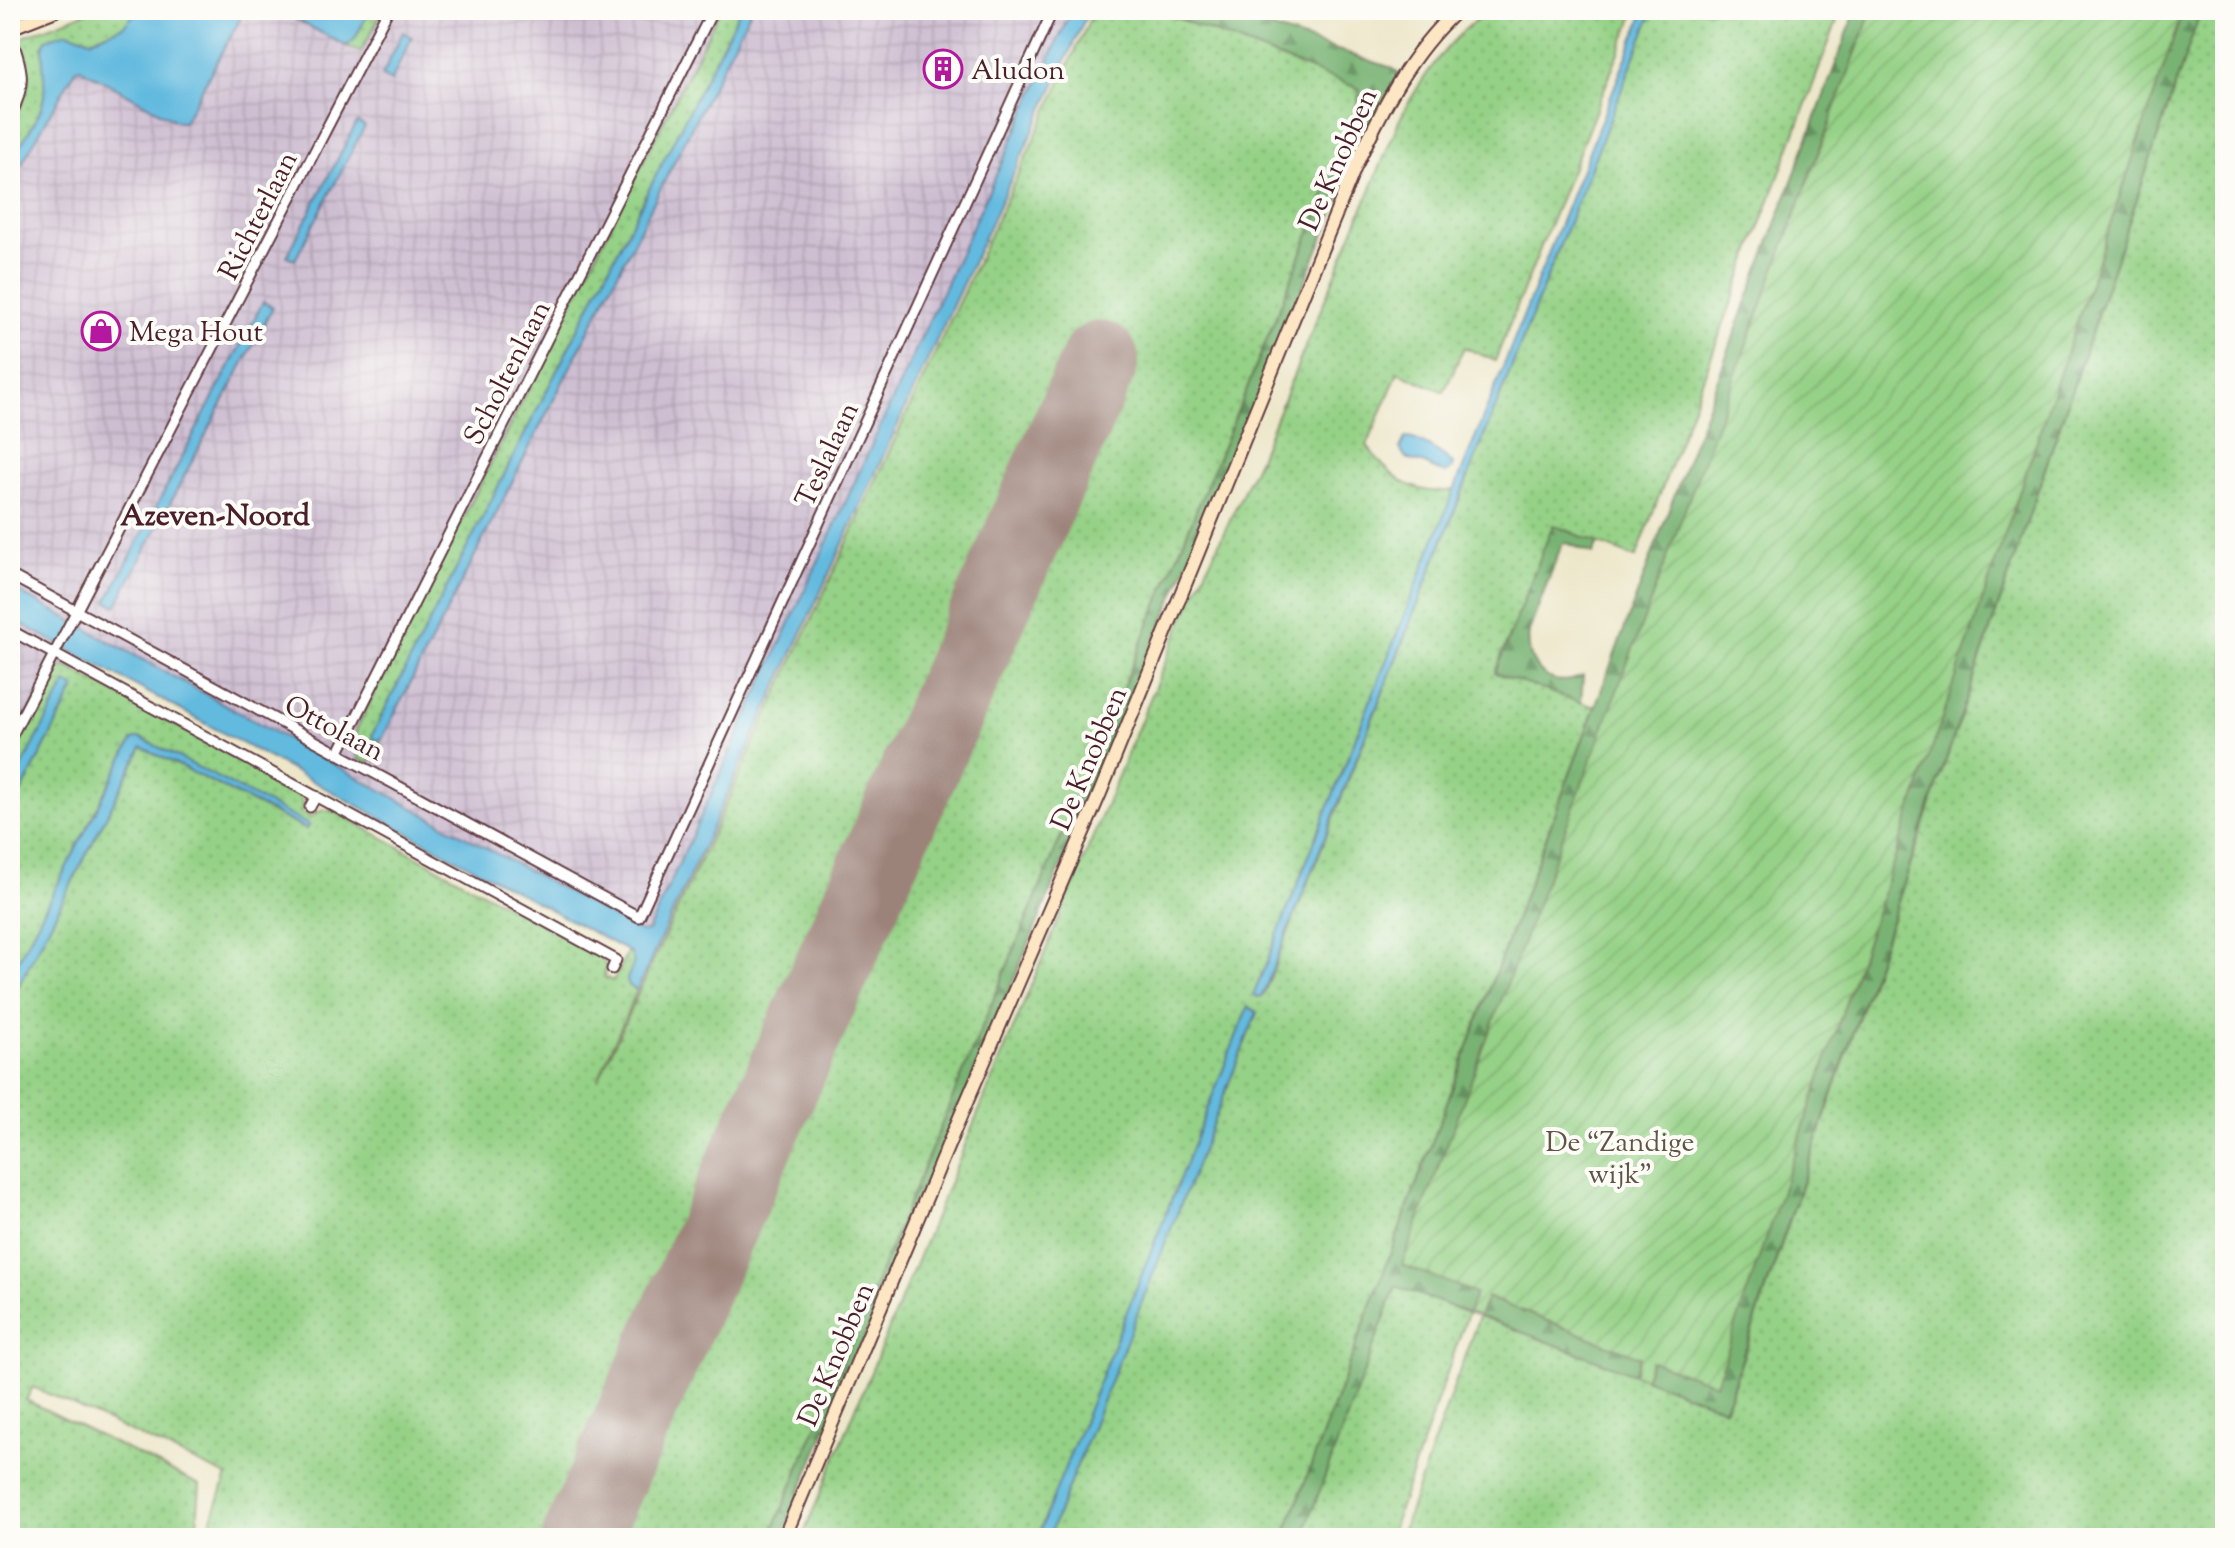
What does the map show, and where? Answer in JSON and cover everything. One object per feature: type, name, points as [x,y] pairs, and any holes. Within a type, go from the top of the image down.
[{"type":"street","points":[[10,116],[22,85],[20,61],[10,31],[56,10]]},
{"type":"street","name":"Richterlaan","points":[[10,739],[388,10]]},
{"type":"street","name":"Scholtenlaan","points":[[338,754],[713,10]]},
{"type":"street","name":"Teslalaan","points":[[639,917],[1053,10]]},
{"type":"street","name":"De Knobben","points":[[784,1538],[954,1131],[1100,793],[1355,167],[1400,79],[1419,50],[1457,10]]},
{"type":"street","name":"Ottolaan","points":[[10,575],[76,615],[639,917]]},
{"type":"street","points":[[10,630],[57,651],[616,960],[612,969]]},
{"type":"street","points":[[310,807],[316,796]]},
{"type":"shaded area","points":[[175,10],[1080,10],[645,950],[90,647],[10,801],[10,68]]},
{"type":"green space","points":[[92,10],[138,10],[124,26],[91,40],[67,32],[42,46],[46,87],[41,109],[10,166],[10,128],[29,80],[21,41],[25,36]]},
{"type":"green space","points":[[370,10],[383,10],[361,52],[346,46],[354,40]]},
{"type":"green space","points":[[720,10],[740,10],[372,735],[374,740],[382,739],[369,763],[359,759],[353,747],[357,728]]},
{"type":"green space","points":[[1094,10],[1156,10],[1361,89],[1352,128],[1246,391],[770,1538],[611,1538],[1122,369],[1078,349],[556,1538],[211,1538],[212,1518],[227,1476],[33,1387],[26,1400],[200,1485],[196,1538],[10,1538],[10,1002],[142,747],[305,829],[308,825],[141,738],[132,741],[10,976],[10,814],[75,688],[10,790],[10,750],[48,676],[62,667],[69,668],[298,792],[303,805],[301,811],[310,817],[322,810],[334,811],[601,957],[606,966],[604,977],[613,981],[628,951],[632,953],[634,963],[628,985],[637,990],[598,1080]]},
{"type":"green space","points":[[1156,10],[1242,10],[1249,21],[1392,68],[1399,74],[1370,127],[1354,118],[1360,89]]},
{"type":"green space","points":[[1489,10],[1636,10],[1495,361],[1464,347],[1444,392],[1398,372],[1367,446],[1385,467],[1404,482],[1427,490],[1454,490],[1254,994],[1257,997],[1263,996],[1653,10],[1841,10],[1636,558],[1553,526],[1495,672],[1595,707],[1284,1538],[1048,1538],[1257,1012],[1248,1007],[1037,1538],[802,1538],[1184,617],[1260,456],[1399,121],[1437,60],[1461,33]]},
{"type":"green space","points":[[1856,10],[1872,10],[1403,1265],[1476,1293],[1468,1313],[1396,1286],[1302,1538],[1284,1538]]},
{"type":"green space","name":"De “Zandige wijk”","points":[[1872,10],[2183,10],[1716,1384],[1651,1361],[1644,1378],[1634,1374],[1640,1357],[1487,1297],[1479,1316],[1468,1313],[1476,1293],[1402,1265]]},
{"type":"green space","points":[[2183,10],[2201,10],[1725,1409],[1644,1378],[1651,1361],[1716,1383]]},
{"type":"green space","points":[[2201,10],[2225,10],[2225,1538],[1400,1538],[1479,1316],[1726,1408]]},
{"type":"green space","points":[[1352,128],[1366,135],[781,1538],[770,1538],[1246,391]]},
{"type":"green space","points":[[1553,525],[1598,543],[1593,554],[1567,543],[1562,544],[1529,631],[1528,644],[1541,673],[1560,681],[1583,676],[1581,703],[1495,673]]},
{"type":"green space","points":[[1396,1285],[1468,1313],[1389,1538],[1302,1538]]},
{"type":"green space","points":[[1486,1297],[1640,1357],[1634,1374],[1479,1316]]},
{"type":"water","points":[[138,10],[245,10],[184,122],[178,122],[80,68],[75,70],[13,179],[10,177],[14,159],[37,117],[43,99],[46,39],[67,32],[91,40],[124,26]]},
{"type":"water","points":[[279,10],[370,10],[354,40],[346,46]]},
{"type":"water","points":[[740,10],[751,10],[382,739],[374,740],[372,735]]},
{"type":"water","points":[[1072,10],[1089,10],[637,990],[628,985],[627,979],[634,963],[631,953],[10,618],[10,587],[640,932],[648,931]]},
{"type":"water","points":[[1645,10],[1653,10],[1262,996],[1257,997],[1254,994]]},
{"type":"water","points":[[403,32],[412,37],[391,81],[382,76]]},
{"type":"water","points":[[357,122],[365,126],[295,260],[287,256]]},
{"type":"water","points":[[263,302],[273,307],[116,606],[107,601]]},
{"type":"water","points":[[1405,438],[1417,440],[1438,452],[1454,464],[1452,469],[1442,472],[1408,458],[1400,448]]},
{"type":"water","points":[[66,683],[75,688],[10,814],[10,790]]},
{"type":"water","points":[[137,738],[309,825],[306,829],[142,747],[10,1002],[10,976],[132,741]]},
{"type":"water","points":[[1248,1007],[1257,1012],[1048,1538],[1037,1538]]},
{"type":"runway","points":[[581,1538],[1100,360]]},
{"type":"place","name":"Aludon","points":[[943,69]]},
{"type":"place","name":"Mega Hout","points":[[101,331]]},
{"type":"district","name":"Azeven-Noord","points":[[215,515]]}]
